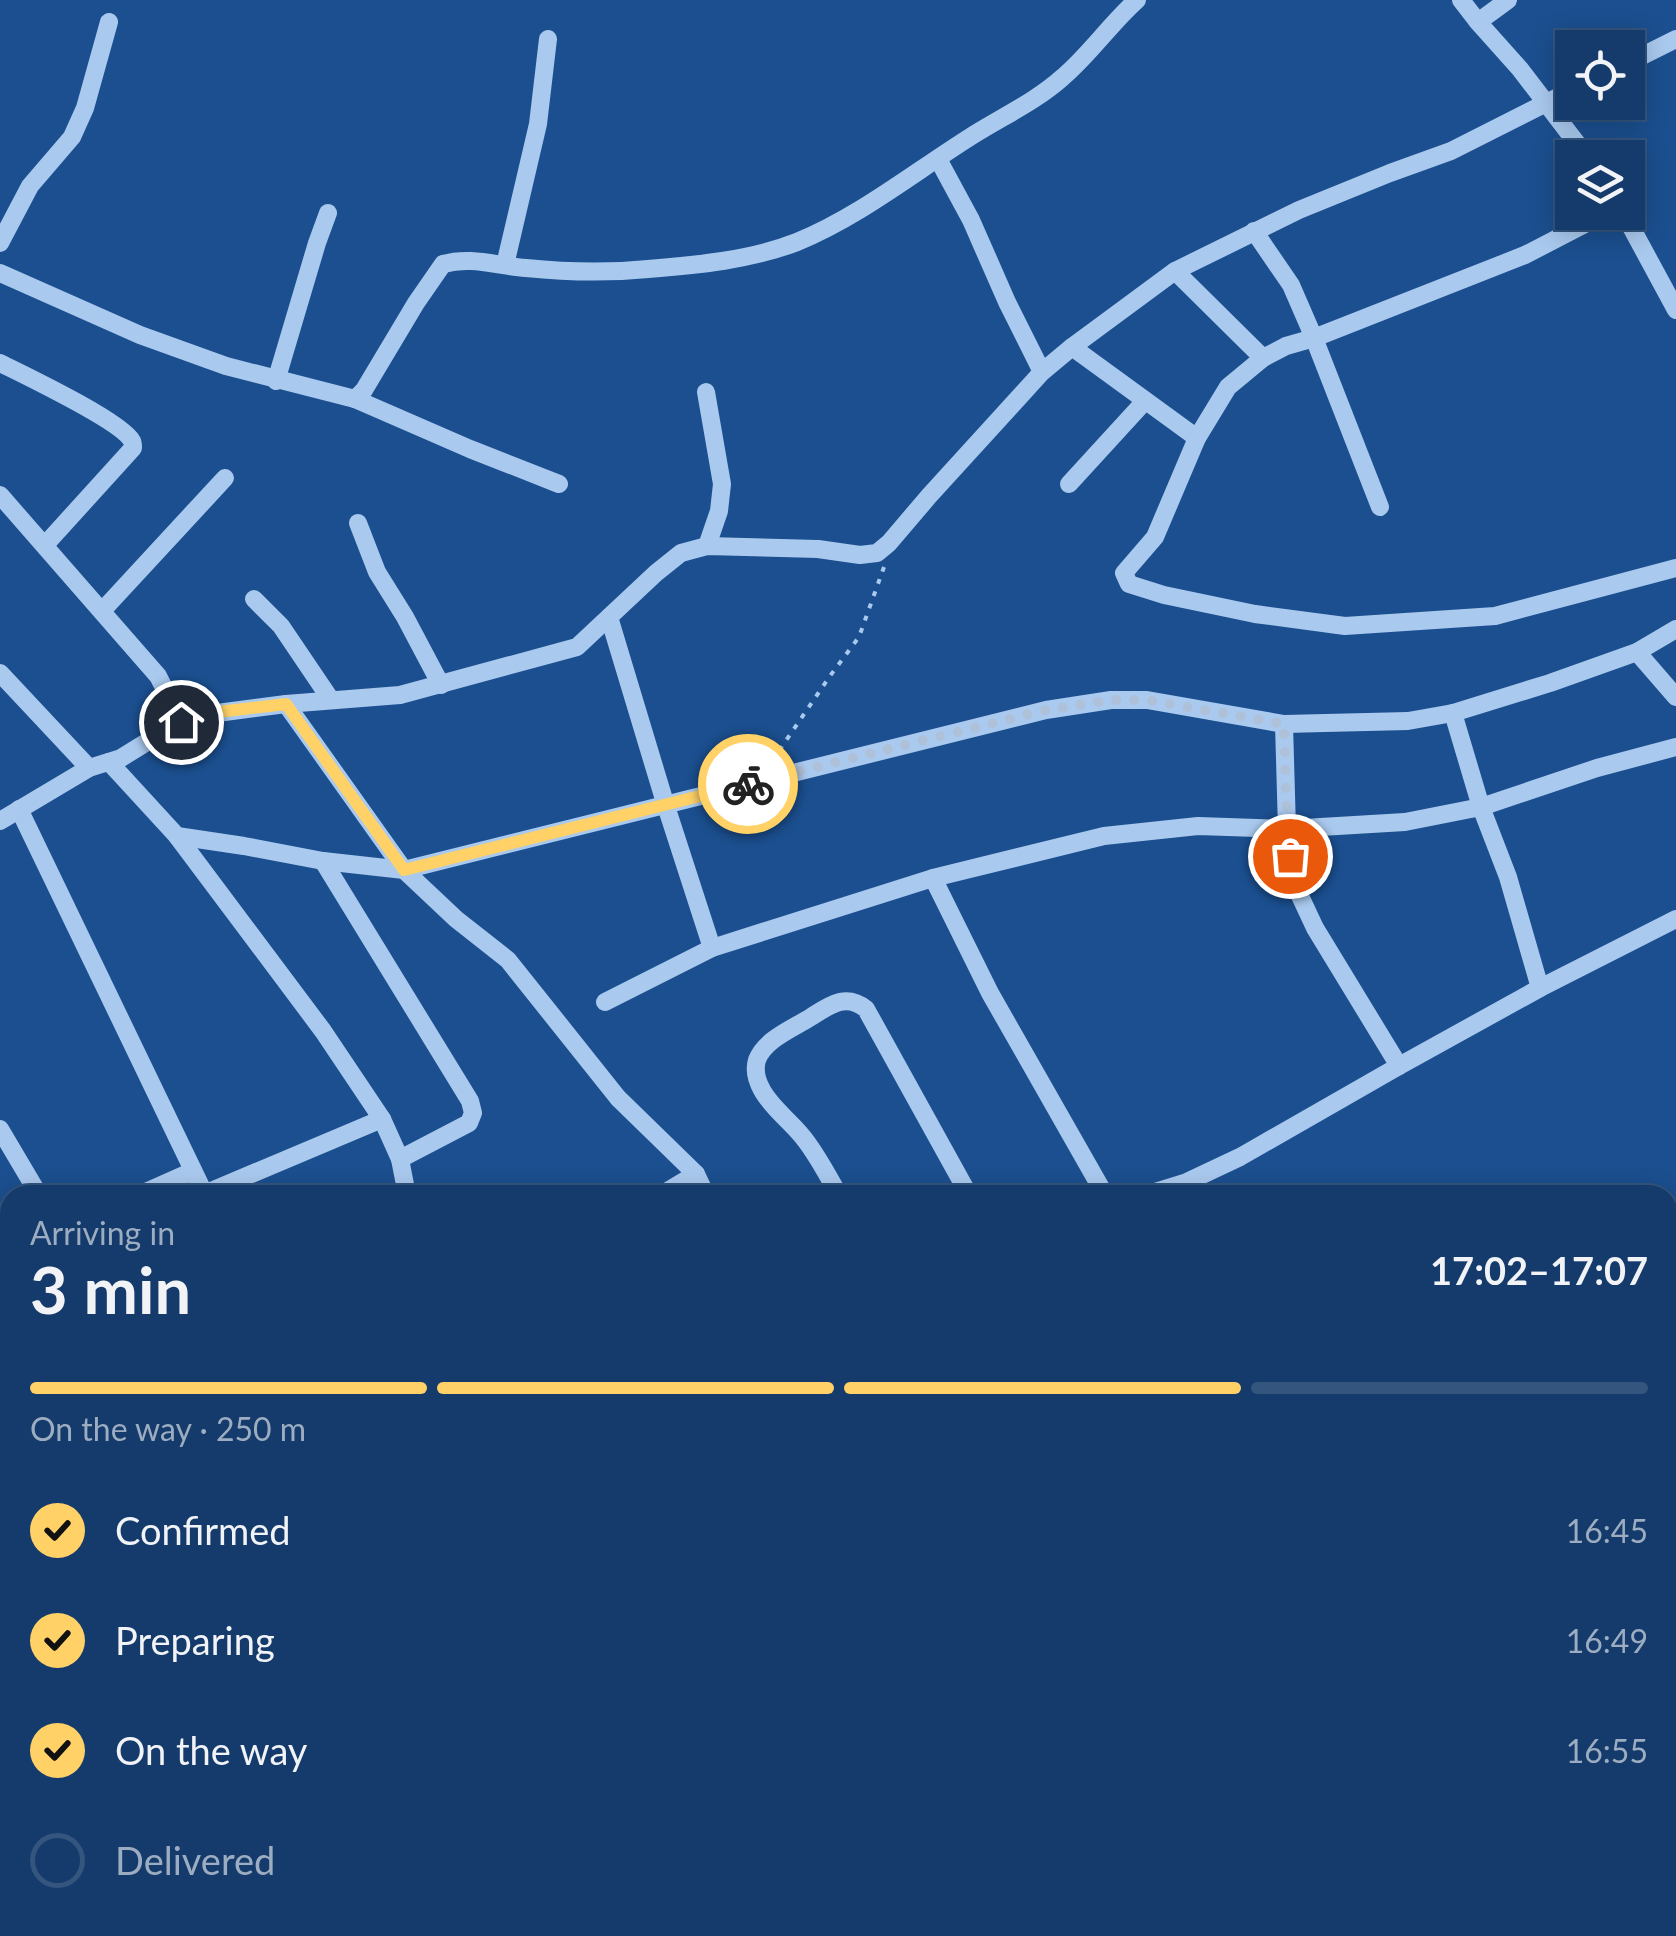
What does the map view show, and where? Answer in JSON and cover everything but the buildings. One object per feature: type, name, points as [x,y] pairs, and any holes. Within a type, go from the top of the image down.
[{"type":"street","points":[[354,399],[364,390],[443,264],[471,259],[525,268],[658,268],[741,258],[798,242],[1035,100],[1099,43],[1137,0]]},
{"type":"street","points":[[1461,0],[1575,140]]},
{"type":"street","points":[[1478,22],[1508,0]]},
{"type":"street","points":[[0,243],[30,186],[72,137],[85,108],[110,22]]},
{"type":"street","points":[[504,265],[538,124],[548,39]]},
{"type":"street","points":[[1645,54],[1676,39]]},
{"type":"street","points":[[0,821],[89,768],[121,758],[181,722],[218,712],[400,695],[577,647],[681,553],[707,546],[876,553],[890,544],[1042,372],[1175,271],[1358,185],[1451,151],[1555,99]]},
{"type":"street","points":[[938,159],[1042,372]]},
{"type":"street","points":[[276,380],[328,213]]},
{"type":"street","points":[[1574,230],[1526,255],[1263,358],[1228,387],[1197,438],[1155,537],[1124,574],[1129,584],[1164,596],[1344,626],[1495,616],[1676,568]]},
{"type":"street","points":[[1633,230],[1676,310]]},
{"type":"street","points":[[1254,231],[1290,285],[1380,507]]},
{"type":"street","points":[[1175,271],[1263,358]]},
{"type":"street","points":[[0,274],[140,335],[226,366],[354,399],[559,484]]},
{"type":"street","points":[[1072,347],[1197,438]]},
{"type":"street","points":[[0,363],[96,413],[133,442],[134,448],[45,545]]},
{"type":"street","points":[[706,392],[722,484],[719,511],[707,546]]},
{"type":"street","points":[[1069,484],[1144,400]]},
{"type":"street","points":[[102,612],[225,478]]},
{"type":"street","points":[[0,496],[158,676],[181,722]]},
{"type":"street","points":[[358,522],[377,572],[441,685]]},
{"type":"street","points":[[254,599],[281,626],[330,700]]},
{"type":"street","points":[[609,617],[712,948]]},
{"type":"street","points":[[177,836],[404,870],[1046,710],[1111,700],[1147,700],[1284,724],[1408,721],[1453,713],[1637,652],[1676,628]]},
{"type":"street","points":[[1637,652],[1676,697]]},
{"type":"street","points":[[0,673],[89,768]]},
{"type":"street","points":[[286,704],[404,870],[456,919],[508,960],[618,1098],[696,1174],[701,1185]]},
{"type":"street","points":[[1453,713],[1540,988]]},
{"type":"street","points":[[1284,724],[1287,829],[1294,884],[1314,928],[1399,1066]]},
{"type":"street","points":[[606,1002],[712,948],[933,878],[1104,836],[1198,826],[1287,829],[1405,822],[1481,806],[1676,747]]},
{"type":"street","points":[[109,762],[177,836],[323,1031],[382,1120],[400,1158],[405,1185]]},
{"type":"street","points":[[18,809],[200,1185]]},
{"type":"street","points":[[324,861],[470,1101],[470,1123],[400,1158]]},
{"type":"street","points":[[933,878],[990,993],[1098,1185]]},
{"type":"street","points":[[1177,1185],[1240,1157],[1540,988],[1676,919]]},
{"type":"street","points":[[833,1185],[817,1156],[763,1093],[756,1077],[757,1061],[772,1041],[845,1000],[866,1009],[963,1185]]},
{"type":"street","points":[[229,1185],[382,1120]]},
{"type":"street","points":[[0,1129],[33,1185]]},
{"type":"street","points":[[161,1185],[194,1171]]},
{"type":"street","points":[[678,1185],[696,1174]]},
{"type":"path","points":[[759,781],[860,637],[890,544]]},
{"type":"way so far","points":[[748,784],[1046,710],[1111,700],[1147,700],[1284,724],[1290,856]]},
{"type":"route","points":[[181,722],[218,712],[286,704],[404,870],[748,784]]}]
